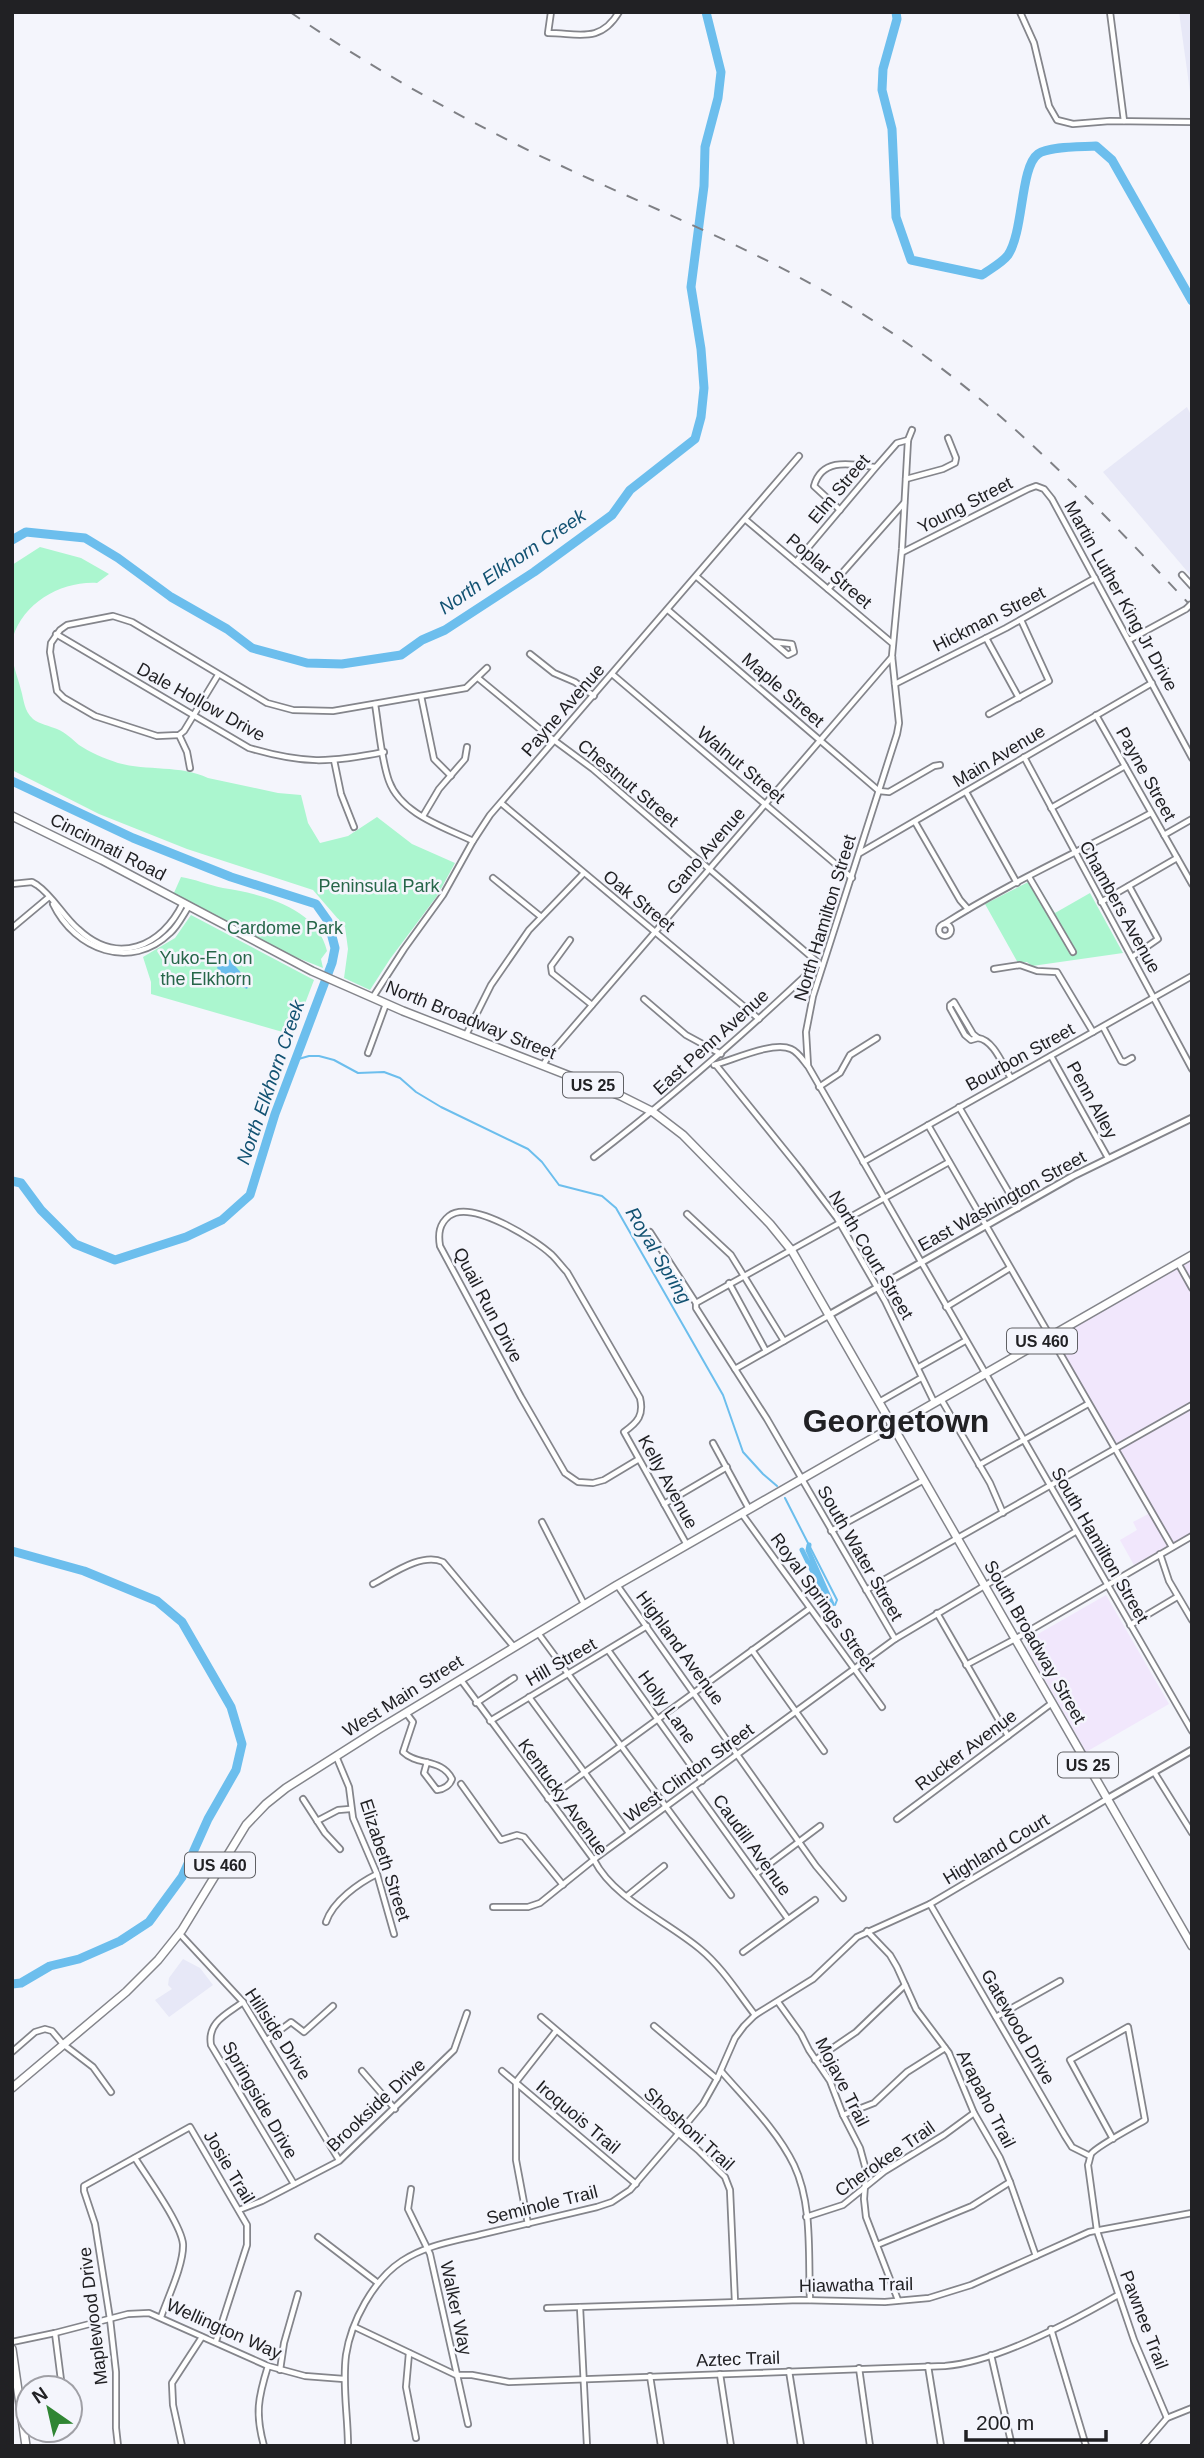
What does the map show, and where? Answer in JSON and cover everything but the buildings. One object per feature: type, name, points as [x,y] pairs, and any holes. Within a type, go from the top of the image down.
[{"type":"main road","name":"Cincinnati Road","points":[[12,816],[186,905]]},
{"type":"main road","name":"North Broadway Street","points":[[186,905],[312,971],[653,1112],[683,1135],[771,1224],[791,1249],[829,1315]]},
{"type":"main road","name":"US 460","points":[[893,1426],[1192,1255]]},
{"type":"main road","name":"US 25","points":[[829,1315],[893,1426]]},
{"type":"main road","name":"West Main Street","points":[[12,2088],[138,1981],[179,1934],[251,1818],[275,1797],[336,1756],[617,1585],[893,1426]]},
{"type":"main road","name":"South Broadway Street","points":[[893,1426],[1192,1945]]},
{"type":"main road","points":[[12,2349],[26,2446]]},
{"type":"street","points":[[551,12],[548,33],[576,36],[590,36],[602,30],[619,12]]},
{"type":"street","points":[[1020,12],[1034,43],[1049,106],[1057,120],[1073,124],[1124,121],[1192,122]]},
{"type":"street","points":[[1110,12],[1124,121]]},
{"type":"street","name":"North Hamilton Street","points":[[912,430],[908,440],[902,553],[892,656],[897,734],[852,878],[820,965],[805,1047],[808,1066],[819,1087],[985,1373]]},
{"type":"street","points":[[906,479],[955,463],[956,458],[948,438]]},
{"type":"street","name":"Elm Street","points":[[796,562],[897,443],[908,440]]},
{"type":"street","name":"Payne Avenue","points":[[373,998],[451,883],[473,841],[501,803],[799,456]]},
{"type":"street","points":[[840,510],[814,486],[822,472],[828,466],[836,464],[876,467]]},
{"type":"street","name":"Young Street","points":[[902,553],[1028,489],[1041,487]]},
{"type":"street","name":"Martin Luther King Jr Drive","points":[[1041,487],[1052,499],[1192,758]]},
{"type":"street","points":[[828,589],[905,502]]},
{"type":"street","name":"Poplar Street","points":[[746,520],[893,644]]},
{"type":"street","points":[[1182,575],[1192,586]]},
{"type":"street","points":[[696,577],[773,642]]},
{"type":"street","name":"Hickman Street","points":[[894,684],[1021,620],[1095,578]]},
{"type":"street","points":[[1129,640],[1192,603]]},
{"type":"street","name":"Maple Street","points":[[668,610],[879,791]]},
{"type":"street","points":[[218,675],[184,731],[178,735],[157,736],[95,716],[64,698],[55,686],[50,652],[56,634],[67,625],[118,616],[267,703],[293,710],[333,711],[467,688],[487,668]]},
{"type":"street","points":[[989,714],[1049,681],[1021,620]]},
{"type":"street","name":"Dale Hollow Drive","points":[[56,634],[249,748],[284,758],[334,761],[384,752]]},
{"type":"street","points":[[986,638],[1019,698]]},
{"type":"street","points":[[530,654],[554,673],[575,682],[594,696]]},
{"type":"street","name":"Gano Avenue","points":[[543,1066],[592,1005],[892,656]]},
{"type":"street","name":"Walnut Street","points":[[612,674],[852,878]]},
{"type":"street","name":"Chestnut Street","points":[[478,678],[593,769],[820,965]]},
{"type":"street","name":"Main Avenue","points":[[860,853],[1153,683]]},
{"type":"street","points":[[421,696],[433,759],[451,776]]},
{"type":"street","points":[[375,704],[389,782],[394,789],[409,807],[423,817],[473,841]]},
{"type":"street","name":"Payne Street","points":[[1096,715],[1192,884]]},
{"type":"street","points":[[178,735],[187,752],[190,768]]},
{"type":"street","points":[[423,817],[433,797],[464,759],[467,747]]},
{"type":"street","name":"Chambers Avenue","points":[[1024,757],[1192,1069]]},
{"type":"street","points":[[334,761],[341,794],[354,827]]},
{"type":"street","points":[[879,791],[889,792],[940,765]]},
{"type":"street","points":[[1051,808],[1125,766]]},
{"type":"street","points":[[966,792],[1017,883]]},
{"type":"street","name":"Oak Street","points":[[501,803],[759,1019]]},
{"type":"street","points":[[944,924],[1151,813]]},
{"type":"street","points":[[1164,835],[1192,819]]},
{"type":"street","points":[[915,822],[960,900],[965,908],[969,909]]},
{"type":"street","points":[[1101,902],[1177,858]]},
{"type":"street","points":[[466,1035],[491,985],[540,916],[560,900],[583,874]]},
{"type":"street","points":[[1029,877],[1073,952]]},
{"type":"street","points":[[493,878],[540,916]]},
{"type":"street","points":[[12,884],[32,882],[43,889],[58,914],[85,943],[122,954],[139,952],[160,942],[172,932],[186,905]]},
{"type":"street","points":[[1129,886],[1158,939],[1132,957]]},
{"type":"street","points":[[12,928],[49,897]]},
{"type":"street","points":[[570,940],[551,966],[552,973],[592,1005]]},
{"type":"street","name":"East Penn Avenue","points":[[594,1157],[706,1067],[820,965]]},
{"type":"street","points":[[994,969],[1020,965],[1037,971],[1057,972],[1093,1032]]},
{"type":"street","name":"Bourbon Street","points":[[863,1162],[1192,976]]},
{"type":"street","points":[[644,999],[686,1035],[721,1054]]},
{"type":"street","points":[[978,1038],[956,1004],[952,1003],[950,1008],[965,1035],[971,1040],[983,1038],[989,1043],[1011,1078]]},
{"type":"street","points":[[368,1053],[387,1004]]},
{"type":"street","points":[[1103,1027],[1121,1061],[1132,1058]]},
{"type":"street","points":[[819,1087],[840,1073],[850,1055],[877,1038]]},
{"type":"street","points":[[706,1067],[761,1051],[805,1047]]},
{"type":"street","points":[[791,1049],[808,1066]]},
{"type":"street","name":"Penn Alley","points":[[1051,1056],[1108,1158]]},
{"type":"street","name":"North Court Street","points":[[716,1065],[840,1222],[919,1367],[921,1378],[990,1483],[1003,1513]]},
{"type":"street","points":[[959,1107],[1018,1208]]},
{"type":"street","name":"East Washington Street","points":[[829,1315],[1108,1158],[1192,1118]]},
{"type":"street","points":[[928,1125],[1172,1547]]},
{"type":"street","points":[[696,1303],[949,1162]]},
{"type":"street","name":"Quail Run Drive","points":[[624,1432],[635,1424],[641,1415],[640,1398],[567,1272],[552,1255],[519,1232],[468,1210],[449,1216],[439,1231],[440,1246],[565,1473],[578,1482],[593,1483],[604,1480],[639,1459]]},
{"type":"street","points":[[687,1214],[731,1255],[784,1341]]},
{"type":"street","name":"South Water Street","points":[[650,1232],[696,1303],[696,1308],[802,1480],[895,1639]]},
{"type":"street","points":[[1178,1263],[1192,1288]]},
{"type":"street","points":[[946,1307],[1010,1268]]},
{"type":"street","points":[[729,1283],[766,1351]]},
{"type":"street","points":[[735,1369],[829,1315]]},
{"type":"street","points":[[919,1367],[965,1341]]},
{"type":"street","name":"South Hamilton Street","points":[[985,1373],[1192,1731]]},
{"type":"street","points":[[878,1402],[921,1378]]},
{"type":"street","points":[[979,1465],[1088,1404]]},
{"type":"street","points":[[866,1590],[1192,1405]]},
{"type":"street","name":"Kelly Avenue","points":[[624,1432],[687,1545]]},
{"type":"street","points":[[713,1443],[750,1510]]},
{"type":"street","points":[[664,1504],[727,1467]]},
{"type":"street","points":[[831,1531],[924,1480]]},
{"type":"street","name":"Royal Springs Street","points":[[742,1514],[882,1707]]},
{"type":"street","points":[[542,1522],[585,1605]]},
{"type":"street","name":"West Clinton Street","points":[[493,1907],[536,1905],[629,1833],[895,1639],[1075,1532]]},
{"type":"street","points":[[965,1665],[1192,1536]]},
{"type":"street","points":[[1160,1554],[1177,1597],[1192,1620]]},
{"type":"street","points":[[373,1584],[420,1561],[443,1562],[514,1647]]},
{"type":"street","name":"Highland Avenue","points":[[617,1585],[816,1866],[843,1898]]},
{"type":"street","points":[[1130,1625],[1177,1597]]},
{"type":"street","points":[[548,1799],[809,1609]]},
{"type":"street","points":[[937,1613],[1008,1736]]},
{"type":"street","name":"Hill Street","points":[[490,1721],[647,1626]]},
{"type":"street","points":[[538,1633],[730,1895]]},
{"type":"street","name":"Holly Lane","points":[[608,1650],[702,1781]]},
{"type":"street","points":[[751,1650],[824,1751]]},
{"type":"street","points":[[476,1703],[514,1678]]},
{"type":"street","name":"Kentucky Avenue","points":[[460,1680],[594,1860],[600,1872],[616,1888],[708,1955],[755,2015]]},
{"type":"street","points":[[529,1697],[629,1833]]},
{"type":"street","name":"Rucker Avenue","points":[[897,1819],[1052,1703]]},
{"type":"street","points":[[407,1714],[413,1722],[403,1752],[407,1756],[427,1762],[446,1769],[452,1779],[451,1783],[438,1790],[424,1773],[427,1762]]},
{"type":"street","points":[[1107,1799],[1192,1750]]},
{"type":"street","name":"Elizabeth Street","points":[[336,1756],[349,1787],[350,1809],[377,1874],[394,1934]]},
{"type":"street","points":[[1154,1772],[1192,1833]]},
{"type":"street","points":[[461,1784],[501,1840],[517,1835],[524,1837],[563,1885]]},
{"type":"street","name":"Caudill Avenue","points":[[693,1787],[788,1919]]},
{"type":"street","points":[[303,1799],[340,1849]]},
{"type":"street","name":"Highland Court","points":[[896,1919],[930,1904],[1107,1799]]},
{"type":"street","points":[[317,1821],[338,1810],[350,1809]]},
{"type":"street","points":[[756,1874],[820,1826]]},
{"type":"street","points":[[627,1896],[664,1866]]},
{"type":"street","points":[[326,1922],[329,1912],[353,1889],[377,1874]]},
{"type":"street","points":[[743,1952],[815,1900]]},
{"type":"street","name":"Gatewood Drive","points":[[930,1904],[1065,2137],[1072,2147],[1090,2156]]},
{"type":"street","name":"Seminole Trail","points":[[348,2446],[344,2379],[346,2353],[355,2327],[378,2284],[403,2260],[428,2248],[612,2202],[636,2184],[703,2104],[735,2038],[755,2015],[813,1979],[844,1947],[867,1931],[896,1919]]},
{"type":"street","name":"Arapaho Trail","points":[[867,1931],[890,1955],[916,2009],[945,2048],[974,2113],[1000,2158],[1036,2256]]},
{"type":"street","name":"Hillside Drive","points":[[179,1934],[243,2002],[339,2161]]},
{"type":"street","points":[[996,2017],[1060,1981]]},
{"type":"street","points":[[815,2060],[856,2032],[905,1985]]},
{"type":"street","name":"Springside Drive","points":[[243,2002],[212,2027],[211,2045],[294,2184]]},
{"type":"street","name":"Mojave Trail","points":[[778,2002],[830,2081],[864,2158],[866,2217],[898,2300]]},
{"type":"street","points":[[267,2039],[291,2022],[304,2032],[333,2006]]},
{"type":"street","name":"Brookside Drive","points":[[239,2210],[339,2161],[454,2050],[467,2013]]},
{"type":"street","name":"Shoshoni Trail","points":[[541,2017],[725,2177],[728,2183],[735,2302]]},
{"type":"street","points":[[654,2026],[717,2078]]},
{"type":"street","points":[[1090,2156],[1145,2120],[1128,2028],[1070,2060],[1113,2139]]},
{"type":"street","points":[[12,2052],[35,2032],[45,2029],[52,2031],[93,2067],[111,2092]]},
{"type":"street","points":[[528,2224],[516,2160],[516,2082],[556,2031]]},
{"type":"street","points":[[843,2115],[874,2103],[907,2072],[945,2048]]},
{"type":"street","points":[[362,2071],[395,2109]]},
{"type":"street","name":"Iroquois Trail","points":[[502,2071],[636,2184]]},
{"type":"street","points":[[721,2071],[769,2126],[785,2149],[801,2184],[806,2217],[810,2300]]},
{"type":"street","name":"Cherokee Trail","points":[[806,2217],[844,2205],[905,2158],[974,2113]]},
{"type":"street","name":"Josie Trail","points":[[135,2158],[190,2127],[247,2225],[247,2245],[216,2342]]},
{"type":"street","name":"Pawnee Trail","points":[[1090,2156],[1088,2165],[1097,2231],[1134,2340],[1167,2418]]},
{"type":"street","points":[[135,2158],[174,2222],[183,2242],[161,2317]]},
{"type":"street","name":"Maplewood Drive","points":[[118,2446],[116,2372],[110,2319],[95,2224],[84,2186],[135,2158]]},
{"type":"street","points":[[877,2245],[972,2206],[1010,2182]]},
{"type":"street","name":"Walker Way","points":[[411,2189],[408,2209],[428,2248],[468,2424]]},
{"type":"street","name":"Hiawatha Trail","points":[[547,2308],[929,2298],[953,2292],[1059,2244],[1097,2231],[1192,2213]]},
{"type":"street","points":[[318,2237],[378,2284]]},
{"type":"street","points":[[280,2370],[298,2294]]},
{"type":"street","name":"Aztec Trail","points":[[355,2327],[456,2375],[509,2382],[928,2366],[970,2363],[991,2356],[1118,2295]]},
{"type":"street","points":[[580,2307],[587,2446]]},
{"type":"street","name":"Wellington Way","points":[[12,2342],[128,2314],[149,2313],[268,2366],[305,2376],[344,2379]]},
{"type":"street","points":[[1051,2329],[1086,2446]]},
{"type":"street","points":[[55,2333],[59,2374]]},
{"type":"street","points":[[183,2446],[173,2405],[173,2383],[202,2337]]},
{"type":"street","points":[[409,2353],[406,2387],[416,2438]]},
{"type":"street","points":[[991,2356],[1012,2446]]},
{"type":"street","points":[[264,2446],[257,2414],[259,2395],[268,2366]]},
{"type":"street","points":[[928,2366],[941,2446]]},
{"type":"street","points":[[859,2368],[870,2446]]},
{"type":"street","points":[[789,2371],[801,2446]]},
{"type":"street","points":[[720,2374],[731,2446]]},
{"type":"street","points":[[650,2376],[661,2446]]},
{"type":"street","points":[[1143,2446],[1167,2418],[1192,2408]]},
{"type":"shaded area","points":[[1179,12],[1192,14],[1192,106],[1182,34]]},
{"type":"shaded area","points":[[1187,407],[1192,417],[1192,577],[1103,472]]},
{"type":"shaded area","points":[[1192,1258],[1192,1532],[1134,1565],[1120,1540],[1137,1530],[1133,1522],[1152,1512],[1051,1339]]},
{"type":"shaded area","points":[[1106,1595],[1169,1704],[1086,1752],[1027,1648],[1031,1638]]},
{"type":"shaded area","points":[[183,1959],[200,1968],[213,1985],[169,2017],[155,2000],[172,1989],[168,1985],[169,1978]]},
{"type":"green space","points":[[40,547],[81,558],[109,574],[97,583],[71,586],[46,596],[26,614],[18,625],[12,642],[12,565]]},
{"type":"green space","name":"Peninsula Park","points":[[12,655],[30,716],[63,732],[93,753],[129,765],[187,771],[278,793],[301,795],[308,823],[320,843],[348,836],[377,817],[412,844],[455,863],[437,896],[370,990],[344,978],[348,949],[345,927],[313,890],[187,849],[99,814],[12,770]]},
{"type":"green space","name":"Cardome Park","points":[[181,877],[254,894],[300,913],[312,923],[321,936],[327,951],[321,959],[323,968],[293,956],[173,895]]},
{"type":"green space","points":[[1034,879],[1055,913],[1090,893],[1123,953],[1032,966],[1027,962],[1018,963],[985,904]]},
{"type":"green space","name":"Yuko-En on the Elkhorn","points":[[191,915],[314,980],[293,1035],[151,994],[151,982],[143,957],[175,938]]},
{"type":"water","points":[[229,959],[250,983],[247,989],[233,983],[222,988],[218,985],[221,979],[217,967]]},
{"type":"waterway","name":"North Elkhorn Creek","points":[[12,540],[26,532],[85,538],[118,558],[171,597],[227,629],[252,648],[307,663],[342,664],[401,655],[534,572],[612,515],[630,490],[695,439],[701,417],[704,388],[691,287],[704,186],[705,147],[718,98],[721,72],[706,12]]},
{"type":"waterway","name":"North Elkhorn Creek","points":[[896,12],[897,19],[883,69],[882,90],[892,129],[896,217],[911,260],[982,275],[1008,255],[1017,231],[1028,172],[1038,154],[1057,148],[1096,146],[1112,160],[1192,301]]},
{"type":"waterway","name":"North Elkhorn Creek","points":[[12,781],[133,838],[231,877],[316,904],[328,921],[335,948],[332,963],[275,1114],[250,1195],[222,1220],[186,1237],[115,1260],[75,1244],[41,1210],[21,1183],[12,1181]]},
{"type":"waterway","name":"Royal Spring","points":[[295,1060],[319,1056],[334,1060],[358,1073],[384,1072],[400,1078],[416,1092],[441,1107],[528,1149],[542,1162],[559,1185],[602,1196],[616,1208],[723,1395],[743,1452],[777,1486]]},
{"type":"waterway","name":"Royal Spring","points":[[785,1498],[837,1600],[835,1605]]},
{"type":"waterway","name":"Royal Spring","points":[[802,1550],[828,1603],[832,1604],[808,1550],[809,1545]]},
{"type":"waterway","name":"North Elkhorn Creek","points":[[12,1551],[84,1571],[157,1601],[182,1622],[231,1707],[242,1744],[236,1770],[208,1819],[182,1877],[149,1922],[120,1941],[79,1959],[50,1966],[21,1983],[12,1984]]},
{"type":"railway","points":[[290,12],[378,69],[470,120],[532,152],[781,268],[861,313],[908,344],[953,377],[1036,449],[1115,526],[1192,607]]},
{"type":"district","name":"Georgetown","points":[[896,1421]]}]
